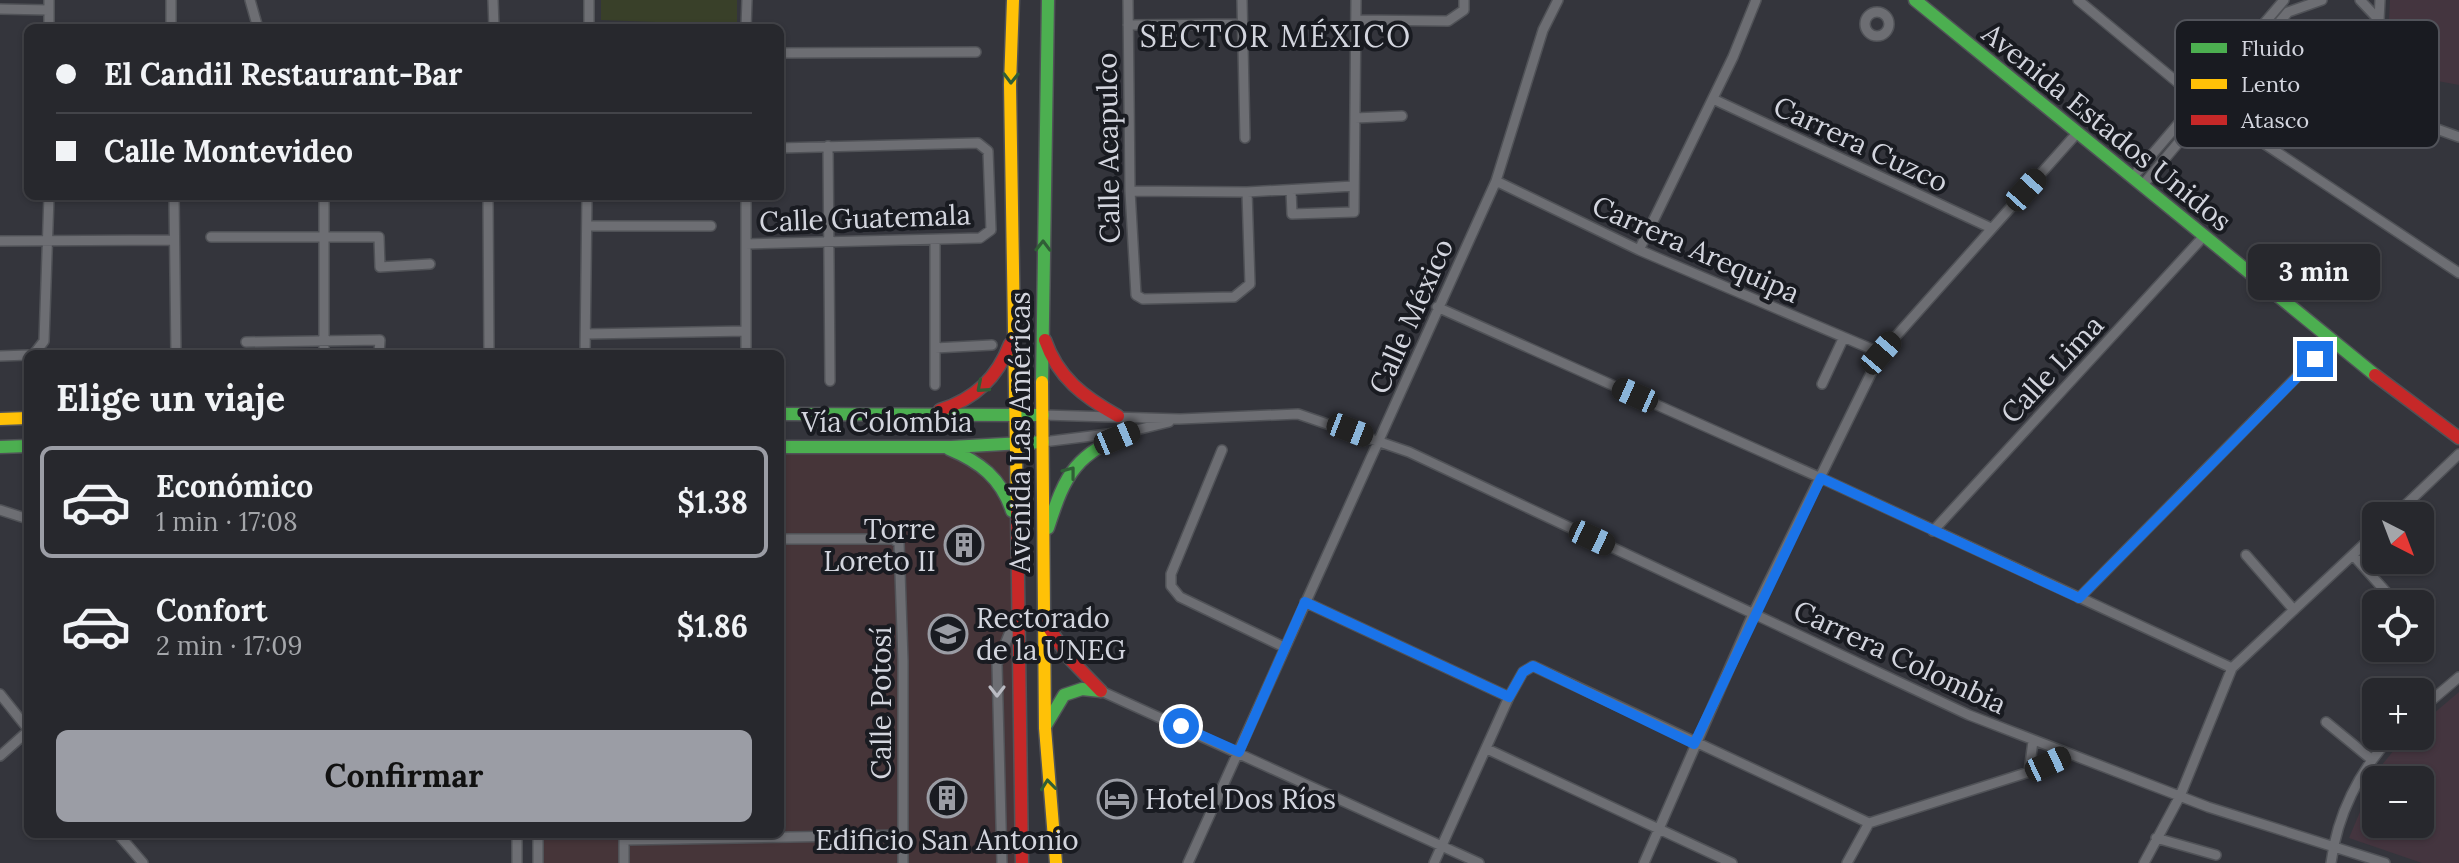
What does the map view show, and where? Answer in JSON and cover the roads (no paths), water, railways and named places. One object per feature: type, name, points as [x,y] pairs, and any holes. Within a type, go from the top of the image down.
[{"type":"main road","name":"Avenida Las Américas","points":[[1013,0],[1010,85],[1022,863]]},
{"type":"main road","name":"Avenida Las Américas","points":[[1048,0],[1042,328],[1045,728],[1056,863]]},
{"type":"main road","name":"Avenida Estados Unidos","points":[[1915,0],[2331,342],[2459,438]]},
{"type":"main road","points":[[1042,328],[1048,350],[1070,384],[1082,396],[1118,416]]},
{"type":"main road","points":[[926,414],[965,402],[994,378],[1014,333]]},
{"type":"main road","name":"Vía Colombia","points":[[784,414],[1043,415]]},
{"type":"main road","points":[[0,419],[24,418]]},
{"type":"main road","points":[[1044,543],[1060,485],[1067,473],[1084,455],[1132,431]]},
{"type":"main road","name":"Vía Colombia","points":[[784,447],[1043,442]]},
{"type":"main road","points":[[0,447],[24,446]]},
{"type":"main road","points":[[942,446],[977,460],[1000,483],[1012,509],[1016,532]]},
{"type":"main road","points":[[1045,622],[1070,659],[1101,691]]},
{"type":"main road","points":[[1045,728],[1064,695],[1082,689],[1101,691]]},
{"type":"street","points":[[171,0],[171,24]]},
{"type":"street","points":[[250,0],[256,24]]},
{"type":"street","points":[[493,0],[494,24]]},
{"type":"street","points":[[589,0],[589,24]]},
{"type":"street","points":[[746,24],[747,0]]},
{"type":"street","name":"Calle Acapulco","points":[[1128,0],[1130,191],[1136,295],[1143,299],[1234,297],[1244,291],[1250,284],[1247,192]]},
{"type":"street","points":[[1242,0],[1245,138]]},
{"type":"street","points":[[1291,190],[1292,214],[1354,212],[1356,0]]},
{"type":"street","points":[[1356,20],[1448,21],[1464,10],[1464,0]]},
{"type":"street","name":"Calle México","points":[[1188,863],[1496,181],[1543,30],[1558,0]]},
{"type":"street","points":[[1639,250],[1713,99],[1756,0]]},
{"type":"street","points":[[2078,0],[2175,80]]},
{"type":"street","points":[[2273,0],[2275,20]]},
{"type":"street","points":[[2267,20],[2284,0]]},
{"type":"street","points":[[2281,20],[2288,12],[2322,0]]},
{"type":"street","points":[[2360,0],[2379,20]]},
{"type":"street","points":[[2379,20],[2380,0]]},
{"type":"street","points":[[0,9],[49,5]]},
{"type":"street","points":[[1128,25],[1242,24]]},
{"type":"street","points":[[784,53],[976,52]]},
{"type":"street","name":"Carrera Cuzco","points":[[1713,99],[1991,228]]},
{"type":"street","points":[[1355,118],[1402,116]]},
{"type":"street","points":[[2439,130],[2459,137]]},
{"type":"street","points":[[1644,863],[1753,614],[1881,353],[2078,132]]},
{"type":"street","points":[[2137,182],[2175,133]]},
{"type":"street","points":[[2137,182],[2175,143]]},
{"type":"street","points":[[784,148],[828,146],[830,381]]},
{"type":"street","name":"Calle Guatemala","points":[[746,244],[935,240],[985,236],[991,230],[988,151],[984,146],[828,146]]},
{"type":"street","points":[[2272,148],[2459,273]]},
{"type":"street","name":"Carrera Arequipa","points":[[1496,181],[1639,250],[1881,353]]},
{"type":"street","points":[[1130,191],[1247,192],[1354,186]]},
{"type":"street","points":[[37,350],[44,341],[49,200]]},
{"type":"street","points":[[174,200],[176,350]]},
{"type":"street","points":[[324,200],[324,350]]},
{"type":"street","points":[[488,200],[489,350]]},
{"type":"street","points":[[585,350],[587,200]]},
{"type":"street","points":[[746,200],[746,350]]},
{"type":"street","points":[[587,226],[711,226]]},
{"type":"street","name":"Calle Lima","points":[[1933,531],[2204,236]]},
{"type":"street","points":[[211,237],[379,237],[380,267],[430,264]]},
{"type":"street","points":[[0,241],[174,240]]},
{"type":"street","points":[[935,240],[935,385]]},
{"type":"street","points":[[1437,307],[1821,478],[2232,668]]},
{"type":"street","points":[[586,334],[746,331]]},
{"type":"street","points":[[1822,384],[1843,339]]},
{"type":"street","points":[[246,342],[380,340],[379,350]]},
{"type":"street","points":[[2079,598],[2331,342]]},
{"type":"street","points":[[935,348],[992,345]]},
{"type":"street","points":[[0,356],[24,355]]},
{"type":"street","name":"Carrera Colombia","points":[[1043,415],[1180,419],[1298,414],[1380,441],[2033,741],[2180,796],[2385,863]]},
{"type":"street","name":"Carrera Colombia","points":[[1043,442],[1132,431],[1180,419]]},
{"type":"street","points":[[1222,450],[1171,574],[1171,586],[1180,597],[1284,647]]},
{"type":"street","points":[[2409,502],[2459,454]]},
{"type":"street","points":[[0,510],[24,518]]},
{"type":"street","name":"Calle Potosí","points":[[784,539],[893,539],[899,543],[903,863]]},
{"type":"street","points":[[2144,863],[2180,796],[2232,668],[2362,546]]},
{"type":"street","points":[[2246,555],[2294,610]]},
{"type":"street","points":[[2353,555],[2384,590]]},
{"type":"street","points":[[1305,602],[1509,697]]},
{"type":"street","name":"Avenida Las Américas","points":[[1002,863],[997,664],[1016,617]]},
{"type":"street","points":[[1434,863],[1509,697],[1527,667],[1533,666],[1694,744],[1869,823],[2029,772],[2067,755]]},
{"type":"street","points":[[2434,698],[2459,677]]},
{"type":"street","points":[[1101,691],[1479,863]]},
{"type":"street","points":[[0,694],[24,725]]},
{"type":"street","points":[[2326,722],[2371,759]]},
{"type":"street","points":[[0,756],[24,734]]},
{"type":"street","points":[[2029,772],[2033,741]]},
{"type":"street","points":[[1487,749],[1732,863]]},
{"type":"street","points":[[2331,863],[2333,846],[2349,797],[2379,750]]},
{"type":"street","points":[[1847,863],[1869,823]]},
{"type":"street","points":[[784,836],[904,835]]},
{"type":"street","points":[[121,838],[143,863]]},
{"type":"street","points":[[517,838],[517,863]]},
{"type":"street","points":[[538,838],[538,863]]},
{"type":"street","points":[[624,838],[624,863]]},
{"type":"street","points":[[2156,838],[2216,855]]},
{"type":"place","name":"Torre Loreto II","points":[[964,545]]},
{"type":"place","name":"Rectorado de la UNEG","points":[[948,634]]},
{"type":"place","name":"Edificio San Antonio","points":[[947,798]]},
{"type":"place","name":"Hotel Dos Ríos","points":[[1117,799]]},
{"type":"district","name":"SECTOR MÉXICO","points":[[1276,37]]}]
